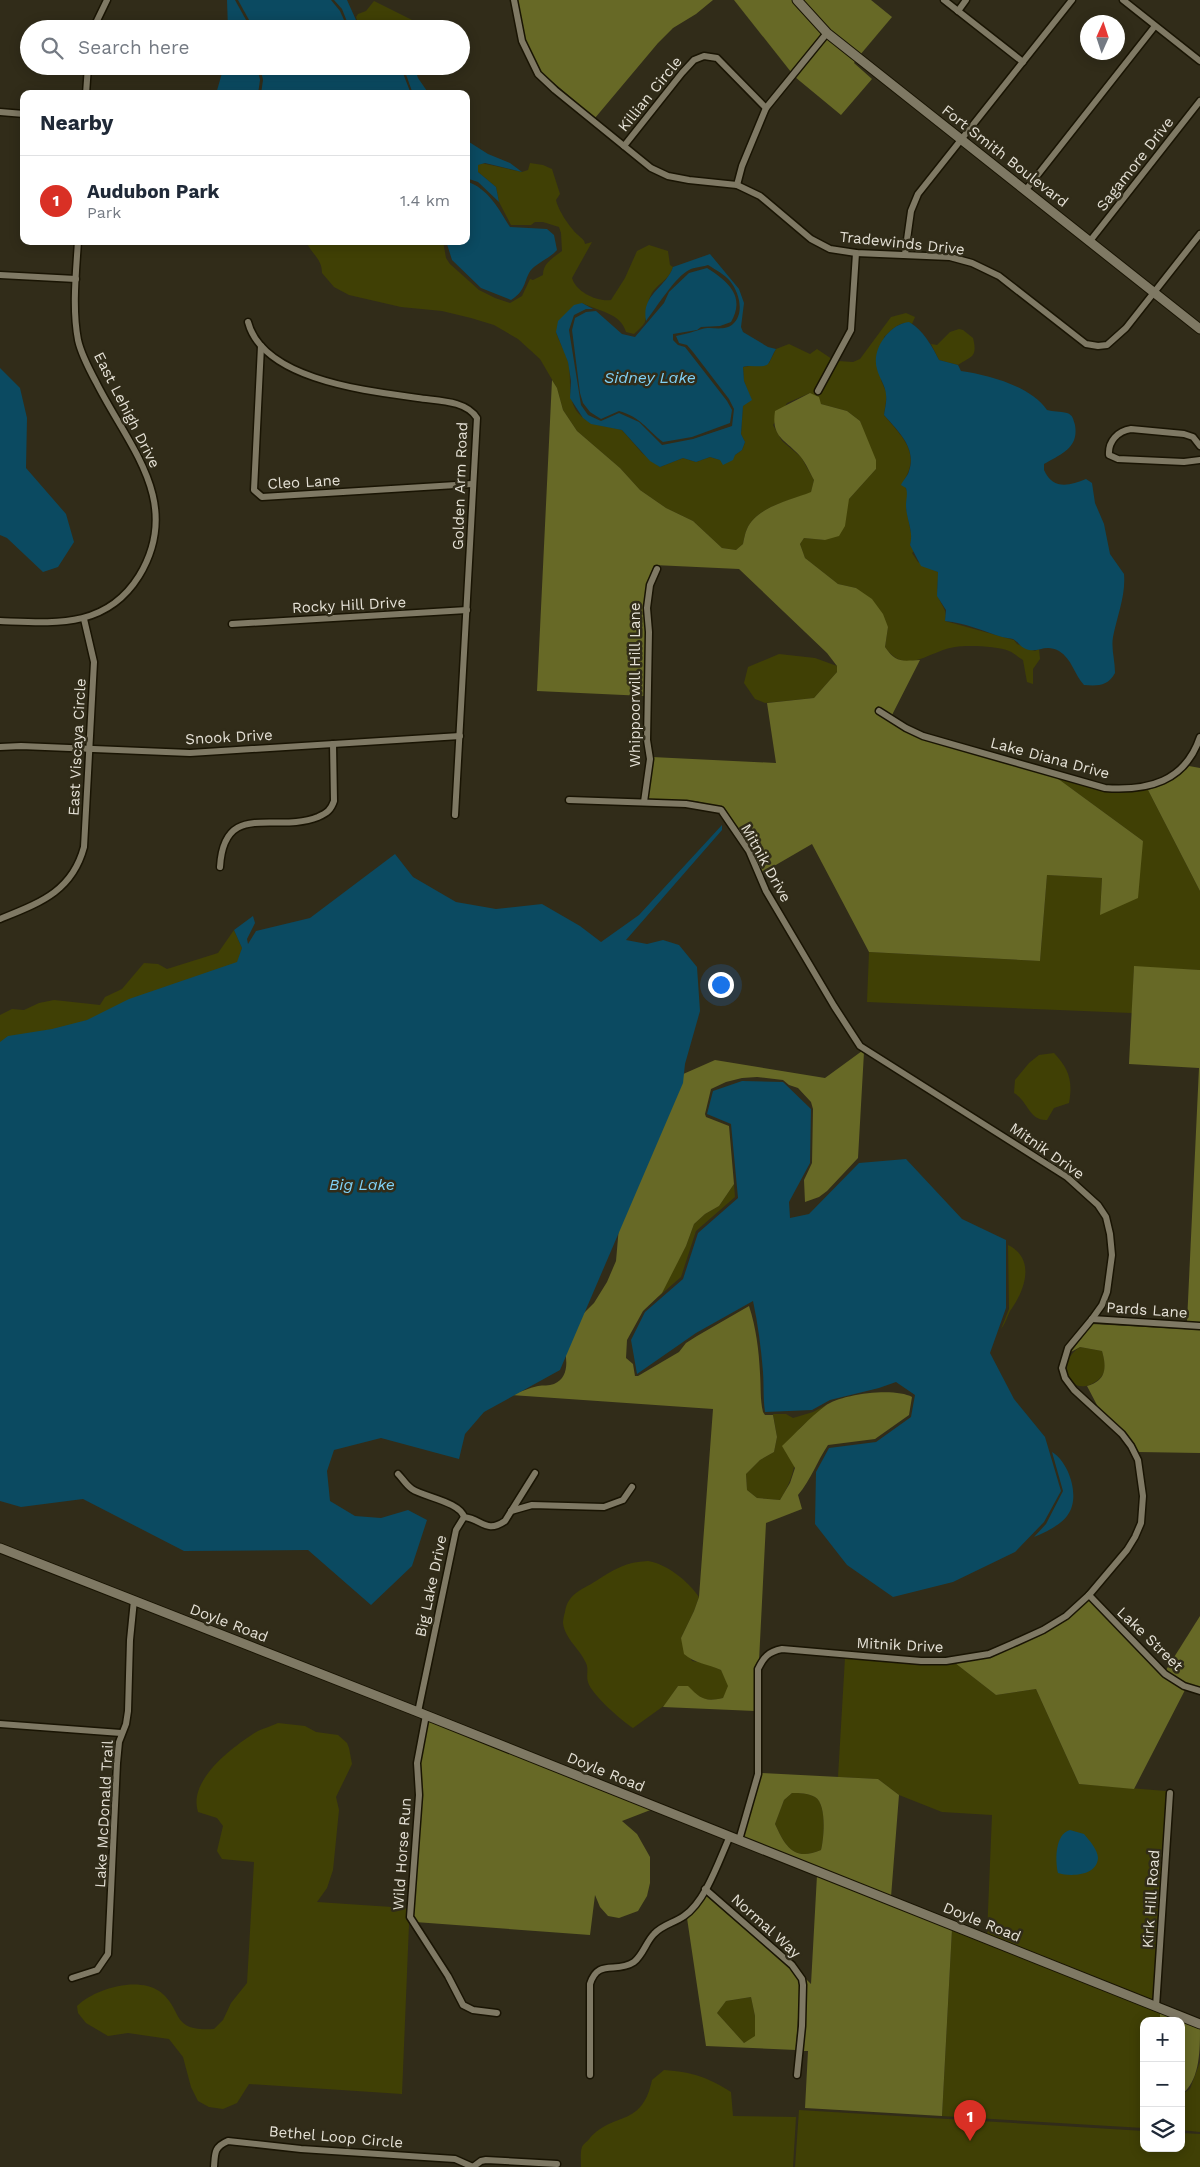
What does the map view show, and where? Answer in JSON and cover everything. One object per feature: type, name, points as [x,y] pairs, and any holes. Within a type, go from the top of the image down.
[{"type":"main road","name":"Fort Smith Boulevard","points":[[798,0],[827,33],[1200,329]]},
{"type":"main road","name":"Doyle Road","points":[[0,1548],[422,1713],[1200,2024]]},
{"type":"street","points":[[97,20],[107,0]]},
{"type":"street","name":"Tradewinds Drive","points":[[514,0],[522,41],[538,74],[651,168],[668,176],[737,185],[760,196],[811,239],[830,249],[856,253],[950,257],[972,263],[999,276],[1086,344],[1107,345],[1126,328],[1200,234]]},
{"type":"street","points":[[944,0],[1023,62]]},
{"type":"street","points":[[958,11],[966,0]]},
{"type":"street","points":[[905,254],[911,211],[918,194],[1072,0]]},
{"type":"street","points":[[1123,0],[1200,61]]},
{"type":"street","points":[[1025,191],[1155,26]]},
{"type":"street","points":[[737,185],[742,166],[766,108],[827,33]]},
{"type":"street","name":"Killian Circle","points":[[624,146],[682,73],[694,60],[704,56],[717,58],[766,108]]},
{"type":"street","points":[[86,90],[87,75]]},
{"type":"street","name":"Sagamore Drive","points":[[1090,242],[1200,101]]},
{"type":"street","points":[[0,112],[20,114]]},
{"type":"street","name":"East Lehigh Drive","points":[[0,621],[56,623],[84,619],[101,612],[119,600],[133,585],[144,568],[153,547],[157,523],[153,493],[146,472],[87,366],[78,340],[75,313],[78,245]]},
{"type":"street","points":[[818,391],[850,333],[856,253]]},
{"type":"street","points":[[0,275],[76,279]]},
{"type":"street","name":"Golden Arm Road","points":[[248,322],[250,331],[261,346],[280,362],[316,378],[348,387],[453,403],[472,410],[477,418],[455,815]]},
{"type":"street","name":"Cleo Lane","points":[[261,346],[254,490],[262,497],[472,484]]},
{"type":"street","points":[[1200,446],[1193,437],[1184,434],[1131,429],[1124,430],[1114,438],[1108,451],[1109,455],[1118,459],[1184,462],[1200,460]]},
{"type":"street","name":"Whippoorwill Hill Lane","points":[[644,802],[650,759],[647,740],[649,632],[647,608],[650,585],[657,569]]},
{"type":"street","name":"Rocky Hill Drive","points":[[232,624],[467,610]]},
{"type":"street","name":"East Viscaya Circle","points":[[0,920],[49,897],[72,875],[80,863],[84,847],[94,662],[84,619]]},
{"type":"street","name":"Lake Diana Drive","points":[[879,711],[922,736],[1105,788],[1132,789],[1150,787],[1161,782],[1185,764],[1200,737]]},
{"type":"street","name":"Snook Drive","points":[[0,747],[190,753],[460,736]]},
{"type":"street","points":[[220,867],[221,852],[228,834],[238,826],[247,824],[291,824],[311,820],[332,808],[334,801],[333,744]]},
{"type":"street","name":"Mitnik Drive","points":[[569,800],[695,805],[721,810],[749,851],[766,891],[860,1046],[1067,1177],[1098,1206],[1106,1217],[1110,1234],[1112,1254],[1107,1292],[1102,1305],[1068,1348],[1062,1368],[1065,1378],[1074,1390],[1122,1434],[1138,1460],[1144,1496],[1140,1523],[1135,1537],[1127,1550],[1089,1595],[1066,1616],[1043,1630],[989,1654],[946,1661],[921,1661],[782,1649],[764,1657],[758,1669],[758,1774],[739,1840]]},
{"type":"street","name":"Pards Lane","points":[[1092,1319],[1200,1326]]},
{"type":"street","points":[[398,1474],[412,1489],[449,1504],[460,1511],[464,1517],[493,1527],[506,1521],[535,1472]]},
{"type":"street","points":[[512,1511],[532,1505],[604,1508],[623,1500],[632,1487]]},
{"type":"street","name":"Big Lake Drive","points":[[422,1713],[456,1530],[464,1517]]},
{"type":"street","name":"Lake Street","points":[[1089,1595],[1166,1674],[1184,1686],[1200,1691]]},
{"type":"street","name":"Lake McDonald Trail","points":[[72,1978],[97,1970],[108,1954],[117,1763],[128,1711],[130,1640],[134,1600]]},
{"type":"street","name":"Wild Horse Run","points":[[422,1713],[418,1763],[419,1795],[410,1917],[448,1976],[463,2005],[473,2010],[497,2013]]},
{"type":"street","points":[[0,1724],[59,1730],[86,1729],[122,1733]]},
{"type":"street","name":"Kirk Hill Road","points":[[1156,2007],[1170,1793]]},
{"type":"street","points":[[590,2075],[590,1984],[594,1974],[598,1969],[623,1967],[634,1961],[654,1933],[685,1916],[705,1889],[730,1836]]},
{"type":"street","name":"Normal Way","points":[[705,1889],[792,1965],[802,1979],[803,2010],[797,2075]]},
{"type":"street","name":"Bethel Loop Circle","points":[[214,2167],[215,2149],[219,2144],[228,2141],[300,2149],[455,2159],[473,2167],[481,2160],[557,2164]]},
{"type":"shaded area","points":[[517,0],[713,0],[696,14],[673,28],[658,43],[595,118],[540,71],[524,40]]},
{"type":"shaded area","points":[[734,0],[793,0],[823,33],[791,72]]},
{"type":"shaded area","points":[[802,0],[871,0],[892,17],[860,55],[829,30]]},
{"type":"shaded area","points":[[374,1],[412,20],[357,20],[358,14],[366,11]]},
{"type":"shaded area","points":[[828,37],[856,60],[854,63],[872,79],[841,115],[795,77]]},
{"type":"shaded area","points":[[481,163],[522,172],[528,170],[530,163],[552,169],[560,194],[556,200],[562,214],[585,244],[592,242],[572,278],[582,292],[594,298],[611,300],[625,278],[637,251],[649,245],[668,251],[670,265],[673,267],[671,272],[651,295],[648,301],[645,322],[634,334],[626,332],[619,321],[608,313],[582,303],[556,332],[568,361],[570,392],[574,407],[578,413],[594,424],[622,430],[642,453],[660,467],[683,458],[696,462],[710,457],[720,460],[735,455],[742,450],[745,442],[741,434],[743,405],[751,400],[744,381],[743,367],[769,363],[776,349],[789,344],[810,354],[817,349],[832,359],[814,392],[818,396],[838,361],[853,362],[860,359],[891,317],[906,313],[915,317],[912,324],[904,323],[884,337],[881,380],[887,394],[884,415],[903,438],[910,454],[911,462],[903,482],[908,493],[906,507],[912,538],[910,545],[914,551],[912,553],[918,562],[938,572],[938,594],[944,608],[945,621],[1014,640],[1017,644],[1035,651],[1039,649],[1040,659],[1033,669],[1033,684],[1027,682],[1023,660],[1004,649],[974,646],[955,647],[918,660],[909,661],[893,656],[885,647],[888,627],[856,588],[838,584],[805,558],[800,544],[804,538],[825,540],[849,499],[876,469],[860,421],[847,411],[821,404],[810,393],[787,403],[773,425],[782,441],[801,457],[814,480],[811,493],[766,510],[752,521],[746,531],[743,544],[736,550],[722,548],[693,521],[666,508],[640,490],[620,468],[577,431],[563,410],[557,388],[540,359],[518,339],[494,325],[471,318],[442,311],[401,307],[349,295],[334,287],[322,273],[318,260],[308,245],[444,245],[446,258],[450,264],[479,290],[510,303],[522,296],[530,279],[533,280],[543,275],[547,264],[562,251],[559,227],[543,222],[535,222],[531,225],[511,225],[499,202],[496,187],[478,172],[478,165]]},
{"type":"shaded area","points":[[959,329],[973,338],[974,353],[970,358],[958,365],[939,360],[931,344],[937,345],[950,332]]},
{"type":"shaded area","points":[[552,380],[557,388],[563,410],[577,431],[620,468],[640,490],[666,508],[693,521],[722,548],[736,550],[743,544],[747,529],[758,515],[775,505],[811,492],[814,480],[802,459],[777,433],[774,420],[775,411],[810,393],[819,397],[821,404],[847,411],[860,421],[876,460],[876,469],[849,499],[845,526],[839,536],[825,540],[804,538],[800,544],[805,558],[838,584],[856,588],[872,599],[883,614],[888,627],[885,647],[892,656],[903,661],[920,660],[892,715],[878,706],[875,712],[904,731],[922,739],[1057,778],[1143,841],[1138,898],[1100,915],[1102,878],[1047,875],[1040,961],[869,952],[812,844],[762,873],[721,807],[695,801],[647,799],[652,757],[776,763],[767,703],[814,698],[837,672],[837,666],[827,653],[739,569],[654,565],[647,585],[644,607],[646,632],[645,696],[537,691]]},
{"type":"shaded area","points":[[779,654],[815,658],[837,666],[837,672],[814,698],[765,703],[755,699],[744,683],[748,667]]},
{"type":"shaded area","points":[[1189,766],[1200,768],[1200,891],[1148,790],[1162,785]]},
{"type":"shaded area","points":[[1057,778],[1105,791],[1148,790],[1200,891],[1200,970],[1134,967],[1132,1013],[867,1002],[869,952],[1040,961],[1047,875],[1102,878],[1100,914],[1143,841]]},
{"type":"shaded area","points":[[234,930],[242,948],[237,966],[153,998],[0,1050],[0,1015],[12,1009],[24,1010],[39,1003],[54,1000],[100,1005],[105,997],[122,989],[144,963],[158,964],[167,969],[218,953]]},
{"type":"shaded area","points":[[1134,966],[1200,970],[1200,1323],[1187,1322],[1199,1068],[1129,1064]]},
{"type":"shaded area","points":[[862,1051],[864,1052],[858,1158],[827,1191],[819,1197],[805,1202],[804,1180],[812,1163],[813,1109],[811,1102],[798,1088],[789,1085],[783,1080],[757,1077],[742,1078],[726,1082],[711,1089],[705,1114],[706,1117],[729,1126],[734,1184],[719,1206],[705,1214],[694,1224],[686,1246],[662,1293],[643,1311],[627,1340],[626,1358],[633,1364],[635,1376],[638,1376],[679,1352],[686,1343],[697,1336],[749,1306],[754,1322],[758,1348],[763,1412],[765,1415],[773,1415],[777,1437],[774,1452],[760,1460],[746,1474],[747,1490],[757,1498],[780,1500],[790,1483],[795,1468],[782,1446],[814,1415],[832,1402],[855,1395],[893,1392],[912,1397],[909,1415],[875,1439],[828,1445],[807,1483],[798,1495],[802,1509],[766,1523],[759,1661],[755,1669],[755,1711],[663,1707],[678,1686],[688,1686],[700,1697],[712,1700],[723,1698],[728,1686],[721,1670],[684,1654],[681,1638],[699,1597],[713,1409],[511,1395],[535,1387],[554,1384],[563,1376],[566,1359],[562,1341],[571,1326],[594,1303],[607,1282],[616,1261],[620,1215],[681,1075],[715,1060],[825,1078]]},
{"type":"shaded area","points":[[1054,1053],[1063,1064],[1069,1076],[1069,1103],[1054,1108],[1047,1120],[1032,1114],[1019,1096],[1014,1093],[1015,1080],[1029,1063],[1039,1055]]},
{"type":"shaded area","points":[[734,1184],[735,1197],[696,1231],[681,1277],[658,1297],[686,1246],[694,1224],[705,1214],[719,1206]]},
{"type":"shaded area","points":[[1008,1245],[1017,1251],[1023,1259],[1025,1276],[1020,1295],[1001,1329],[1009,1309]]},
{"type":"shaded area","points":[[1092,1324],[1200,1330],[1200,1453],[1138,1452],[1124,1431],[1098,1407],[1087,1386],[1098,1381],[1104,1373],[1102,1351],[1080,1347],[1071,1352]]},
{"type":"shaded area","points":[[1080,1347],[1102,1351],[1105,1367],[1103,1374],[1098,1380],[1088,1385],[1080,1386],[1073,1383],[1069,1378],[1067,1370],[1072,1354]]},
{"type":"shaded area","points":[[826,1405],[799,1429],[792,1474],[780,1500],[757,1498],[747,1490],[746,1474],[760,1460],[774,1452],[777,1437],[773,1414],[786,1414],[793,1418],[813,1412]]},
{"type":"shaded area","points":[[648,1561],[670,1569],[689,1585],[699,1597],[681,1638],[692,1661],[705,1663],[721,1670],[729,1686],[723,1698],[712,1700],[700,1697],[688,1687],[678,1686],[665,1705],[633,1728],[608,1707],[590,1687],[587,1679],[586,1663],[564,1629],[563,1622],[569,1600],[576,1593],[620,1567]]},
{"type":"shaded area","points":[[1089,1600],[1163,1676],[1185,1690],[1134,1789],[1079,1784],[1036,1689],[996,1695],[955,1663],[974,1660],[1009,1649],[1043,1633]]},
{"type":"shaded area","points":[[1200,1616],[1200,1687],[1185,1683],[1166,1670]]},
{"type":"shaded area","points":[[845,1658],[921,1664],[955,1663],[996,1695],[1036,1689],[1079,1784],[1166,1791],[1154,2002],[987,1935],[992,1815],[942,1812],[899,1795],[878,1779],[838,1777]]},
{"type":"shaded area","points":[[428,1721],[653,1809],[622,1821],[637,1834],[650,1857],[650,1883],[647,1896],[638,1911],[619,1918],[608,1916],[600,1907],[595,1895],[590,1935],[415,1922],[413,1916],[422,1796],[420,1764]]},
{"type":"shaded area","points":[[278,1723],[305,1726],[316,1732],[338,1735],[347,1743],[349,1748],[352,1764],[336,1797],[339,1810],[333,1870],[327,1888],[317,1902],[407,1908],[409,1924],[402,2094],[249,2084],[237,2103],[223,2109],[209,2107],[198,2101],[191,2087],[183,2057],[169,2039],[128,2033],[108,2036],[86,2023],[78,2013],[77,2006],[94,1994],[116,1986],[139,1985],[159,1991],[167,1998],[183,2023],[190,2027],[214,2029],[223,2020],[231,2003],[247,1983],[254,1862],[222,1859],[217,1851],[223,1826],[217,1818],[198,1812],[197,1800],[199,1789],[213,1767],[233,1748],[256,1732]]},
{"type":"shaded area","points":[[761,1773],[878,1779],[899,1795],[891,1897],[743,1838]],"holes":[[[792,1793],[809,1795],[819,1801],[824,1822],[821,1850],[812,1853],[797,1853],[787,1845],[775,1824],[784,1800]]]},
{"type":"shaded area","points":[[792,1793],[809,1795],[819,1801],[824,1822],[821,1850],[804,1854],[797,1853],[787,1845],[779,1832],[775,1824],[784,1800]]},
{"type":"shaded area","points":[[817,1875],[952,1929],[942,2116],[805,2108],[808,2051],[802,2051],[806,2002],[805,1978],[811,1984]]},
{"type":"shaded area","points":[[706,1894],[790,1967],[799,1980],[800,1986],[796,2050],[706,2046],[687,1918]],"holes":[[[751,1997],[755,2016],[755,2036],[744,2043],[717,2013],[726,2001]]]},
{"type":"shaded area","points":[[952,1929],[1160,2012],[1160,2017],[1140,2017],[1140,2128],[942,2116]]},
{"type":"shaded area","points":[[751,1997],[755,2016],[755,2037],[744,2043],[717,2013],[726,2001]]},
{"type":"shaded area","points":[[1160,2012],[1172,2017],[1160,2017]]},
{"type":"shaded area","points":[[1185,2022],[1200,2028],[1198,2065],[1192,2082],[1185,2091]]},
{"type":"shaded area","points":[[1200,2062],[1200,2132],[1185,2130],[1185,2092],[1190,2089]]},
{"type":"shaded area","points":[[664,2070],[699,2076],[731,2092],[733,2116],[796,2117],[793,2167],[581,2167],[583,2145],[599,2130],[608,2124],[626,2117],[641,2106],[652,2080]]},
{"type":"shaded area","points":[[799,2110],[1140,2131],[1140,2152],[1185,2152],[1185,2133],[1200,2134],[1200,2167],[795,2167]]},
{"type":"water","points":[[227,0],[235,0],[246,20],[228,20]]},
{"type":"water","points":[[238,0],[331,0],[340,11],[344,20],[249,20]]},
{"type":"water","points":[[334,0],[347,0],[356,20],[346,20],[342,9]]},
{"type":"water","points":[[221,75],[259,75],[259,90],[217,90]]},
{"type":"water","points":[[262,75],[404,75],[409,90],[262,90]]},
{"type":"water","points":[[406,75],[417,75],[426,90],[412,90]]},
{"type":"water","points":[[470,143],[488,154],[510,163],[522,172],[485,163],[478,165],[478,172],[496,187],[499,202],[478,182],[470,179]]},
{"type":"water","points":[[470,182],[487,194],[510,227],[547,229],[554,235],[557,250],[528,274],[521,291],[511,300],[481,288],[452,260],[447,245],[470,245]]},
{"type":"water","points":[[710,254],[739,289],[744,303],[741,327],[743,332],[768,347],[776,349],[768,364],[743,367],[744,381],[752,400],[743,406],[741,434],[745,442],[742,450],[735,455],[733,460],[723,465],[720,460],[710,457],[696,462],[683,458],[660,467],[650,461],[622,430],[591,424],[583,418],[570,398],[571,381],[568,362],[556,332],[558,321],[574,305],[582,303],[593,309],[586,309],[574,315],[569,330],[581,405],[588,415],[601,421],[619,413],[639,422],[662,445],[693,439],[732,426],[734,409],[729,399],[693,352],[687,345],[679,343],[676,336],[706,328],[726,328],[733,324],[737,319],[740,308],[736,291],[730,281],[723,274],[708,265],[691,269],[672,285],[646,321],[645,312],[650,298],[670,274],[673,267]]},
{"type":"water","name":"Sidney Lake","points":[[707,268],[728,284],[736,297],[737,305],[731,322],[720,326],[701,327],[697,330],[673,334],[673,340],[678,345],[685,347],[727,401],[732,410],[730,423],[692,437],[663,442],[638,420],[627,414],[619,411],[601,419],[590,412],[583,403],[580,393],[572,330],[575,318],[586,312],[596,311],[622,334],[635,337],[664,303],[669,292],[689,273]]},
{"type":"water","points":[[909,322],[923,334],[939,360],[958,365],[961,371],[984,375],[1020,388],[1040,402],[1047,410],[1067,413],[1072,418],[1076,433],[1071,445],[1044,464],[1044,470],[1052,481],[1062,485],[1086,479],[1092,483],[1095,503],[1104,524],[1110,554],[1124,574],[1122,598],[1113,641],[1115,673],[1106,683],[1084,685],[1067,658],[1054,649],[1029,650],[1013,639],[967,625],[945,621],[946,610],[937,596],[938,572],[921,566],[910,545],[911,535],[906,510],[907,490],[901,485],[911,463],[910,455],[905,440],[884,415],[886,392],[876,362],[879,346],[883,339],[895,328]]},
{"type":"water","points":[[0,368],[20,388],[27,418],[26,468],[66,514],[74,542],[58,567],[43,572],[7,538],[0,535]]},
{"type":"water","name":"Big Lake","points":[[722,825],[722,830],[626,940],[647,944],[663,940],[679,945],[697,967],[700,1011],[685,1064],[683,1083],[560,1370],[484,1412],[465,1434],[459,1459],[381,1438],[334,1450],[327,1471],[330,1501],[355,1516],[381,1518],[408,1510],[427,1520],[412,1566],[371,1605],[308,1550],[184,1551],[83,1499],[21,1507],[0,1501],[0,1042],[8,1036],[52,1029],[87,1020],[129,999],[237,962],[242,948],[234,930],[253,916],[255,923],[247,939],[248,944],[256,931],[310,918],[395,854],[413,877],[456,902],[496,909],[542,904],[580,926],[601,942],[639,915]]},
{"type":"water","points":[[742,1081],[783,1082],[811,1109],[810,1163],[789,1202],[790,1218],[809,1214],[859,1163],[906,1159],[962,1219],[1006,1240],[1006,1308],[990,1353],[1014,1399],[1045,1437],[1061,1491],[1044,1522],[1015,1552],[953,1582],[893,1597],[847,1565],[815,1524],[816,1472],[829,1448],[876,1442],[911,1417],[915,1395],[896,1382],[830,1400],[812,1410],[765,1412],[763,1372],[753,1301],[696,1333],[637,1374],[631,1340],[645,1312],[683,1279],[698,1233],[738,1198],[731,1124],[707,1114],[713,1091]]},
{"type":"water","points":[[1052,1452],[1064,1464],[1072,1482],[1073,1500],[1071,1509],[1060,1523],[1034,1537],[1046,1524],[1063,1491]]},
{"type":"water","points":[[1070,1830],[1084,1834],[1097,1852],[1096,1864],[1088,1872],[1076,1875],[1058,1873],[1056,1861],[1057,1848],[1061,1837]]},
{"type":"place","name":"Audubon Park","points":[[970,2141]]}]
